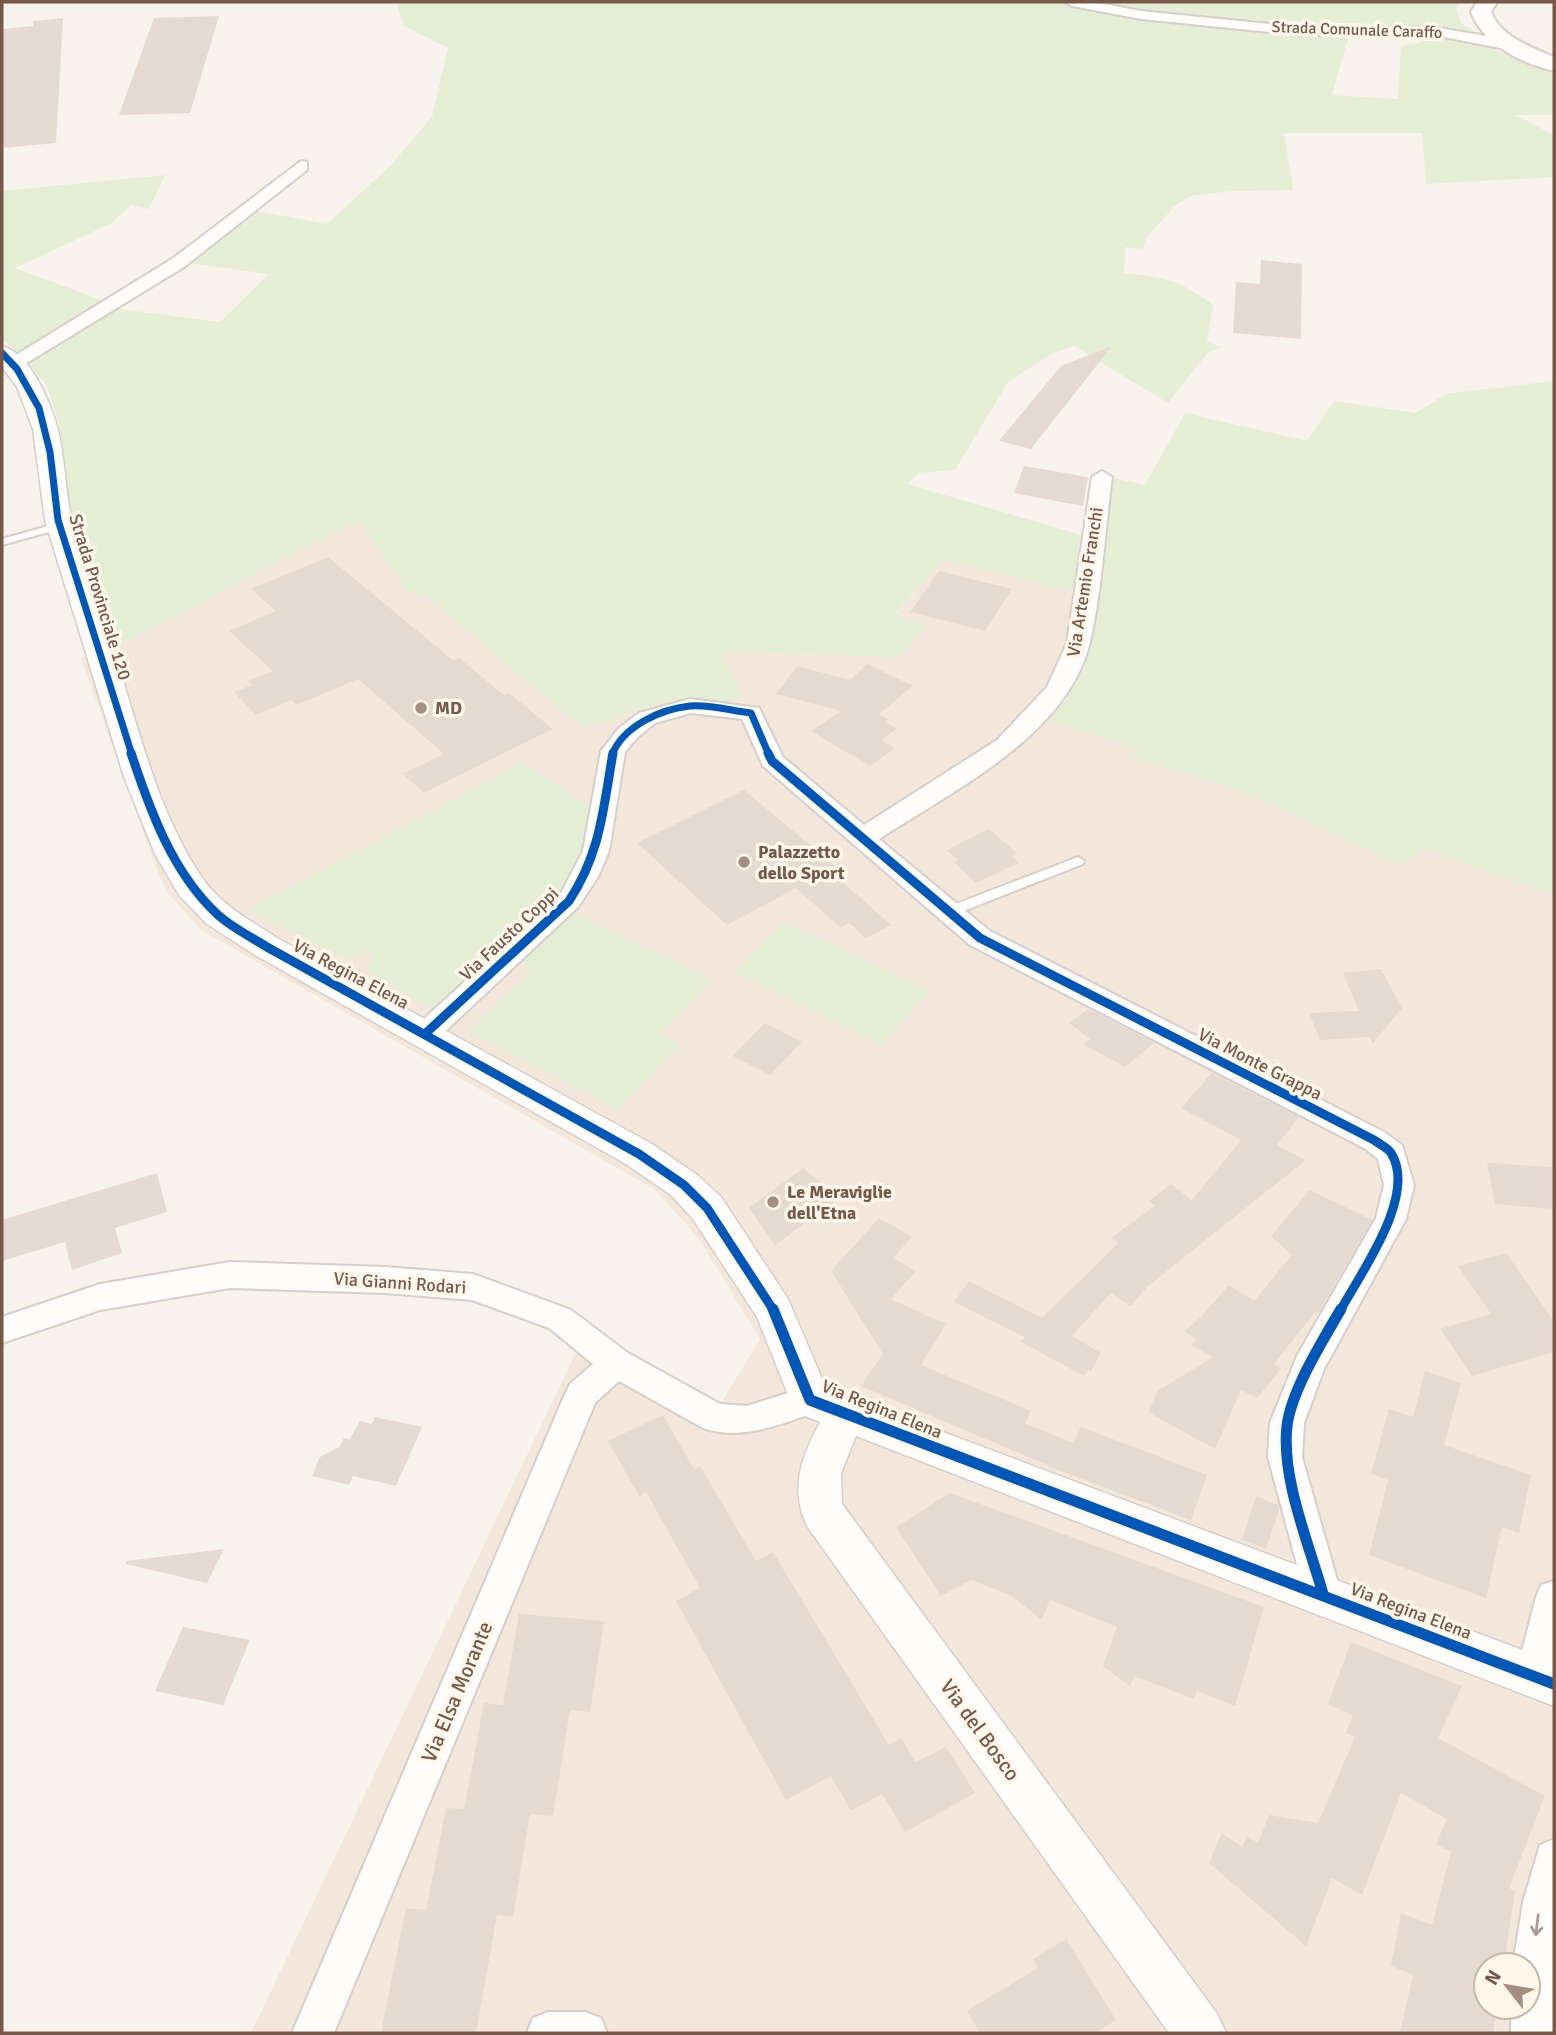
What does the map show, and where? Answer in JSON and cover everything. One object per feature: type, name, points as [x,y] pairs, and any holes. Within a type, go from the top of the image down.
[{"type":"main road","points":[[1487,2],[1481,12],[1483,20],[1516,46],[1554,65]]},
{"type":"street","name":"Strada Comunale Caraffo","points":[[1072,2],[1141,15],[1299,31],[1433,31],[1516,46]]},
{"type":"street","points":[[8,358],[178,263],[301,166]]},
{"type":"street","name":"Strada Provinciale 120","points":[[8,358],[37,400],[55,485],[59,526],[139,777],[171,854]]},
{"type":"street","name":"Via Artemio Franchi","points":[[862,838],[1006,745],[1058,690],[1078,643],[1102,477]]},
{"type":"street","name":"Via Fausto Coppi","points":[[426,1032],[569,901],[585,877],[596,851],[613,751],[628,733],[646,718],[668,709],[690,706],[751,713]]},
{"type":"street","name":"Via Monte Grappa","points":[[751,713],[772,761],[980,938],[1374,1140],[1391,1153],[1398,1185],[1391,1219],[1309,1366],[1287,1423],[1285,1457],[1323,1594]]},
{"type":"street","name":"Via Regina Elena","points":[[171,854],[191,887],[219,916],[267,947],[426,1032],[639,1154],[684,1185],[707,1208],[774,1311],[828,1407],[1544,1680]]},
{"type":"street","name":"Via Gianni Rodari","points":[[2,1330],[100,1297],[230,1275],[385,1280],[473,1287],[560,1319],[616,1363],[715,1418],[747,1420],[828,1407]]},
{"type":"street","name":"Via Elsa Morante","points":[[313,2033],[582,1394],[616,1363]]},
{"type":"street","name":"Via del Bosco","points":[[828,1407],[822,1461],[815,1492],[822,1512],[1200,2033]]},
{"type":"street","points":[[1544,1680],[1554,1597]]},
{"type":"street","points":[[1531,2033],[1530,1989],[1539,1913],[1554,1859]]},
{"type":"street","points":[[548,2033],[586,2033]]},
{"type":"lane","points":[[2,542],[59,526]]},
{"type":"lane","points":[[948,912],[1078,861]]},
{"type":"shaded area","points":[[359,520],[407,591],[427,597],[584,729],[653,705],[743,698],[721,652],[900,657],[895,615],[944,560],[1101,597],[1081,674],[1051,720],[1141,749],[1132,757],[1242,791],[1403,865],[1423,848],[1554,896],[1554,2033],[251,2033],[579,1346],[601,1336],[721,1403],[760,1339],[698,1237],[654,1189],[201,930],[167,892],[153,860],[81,658],[123,643]]},
{"type":"green space","points":[[396,2],[1064,2],[1135,17],[1293,34],[1349,35],[1332,95],[1398,99],[1401,46],[1421,43],[1420,34],[1438,35],[1489,47],[1554,75],[1554,115],[1515,115],[1554,135],[1554,177],[1426,184],[1422,133],[1284,133],[1293,190],[1231,191],[1190,196],[1174,207],[1146,238],[1143,249],[1125,247],[1124,273],[1172,281],[1213,305],[1207,340],[1221,348],[1209,351],[1168,403],[1074,346],[1053,353],[1008,382],[955,470],[918,473],[908,484],[1081,535],[1073,591],[944,560],[895,614],[928,624],[900,657],[722,652],[744,698],[653,705],[584,729],[427,597],[407,591],[359,520],[123,643],[69,514],[58,419],[47,386],[26,361],[112,308],[220,322],[269,274],[188,263],[256,211],[327,224],[390,166],[432,117],[448,48],[404,26]]},
{"type":"green space","points":[[1083,2],[1462,2],[1456,7],[1461,23],[1479,34],[1430,28],[1295,29]]},
{"type":"green space","points":[[165,175],[149,209],[131,205],[112,223],[15,268],[104,301],[19,353],[2,339],[2,191]]},
{"type":"green space","points":[[1554,381],[1554,896],[1423,848],[1403,866],[1242,791],[1131,757],[1140,749],[1050,720],[1081,674],[1101,597],[1113,478],[1145,485],[1185,413],[1307,441],[1334,401],[1416,413],[1446,394]]},
{"type":"green space","points":[[522,763],[587,804],[589,810],[580,862],[558,901],[440,1006],[425,1006],[367,970],[375,956],[365,950],[348,959],[247,910]]},
{"type":"green space","points":[[572,912],[713,980],[660,1034],[680,1045],[618,1109],[468,1031],[531,971],[517,963]]},
{"type":"green space","points":[[785,922],[930,991],[881,1045],[734,972]]},
{"type":"building","points":[[219,16],[190,113],[119,115],[154,18]]},
{"type":"building","points":[[63,18],[56,143],[2,148],[2,29],[33,26],[33,21]]},
{"type":"building","points":[[1261,260],[1302,264],[1301,339],[1233,333],[1236,282],[1260,284]]},
{"type":"building","points":[[1112,346],[1031,449],[999,441],[1061,366]]},
{"type":"building","points":[[1024,466],[1088,477],[1083,506],[1014,493]]},
{"type":"building","points":[[328,557],[454,661],[459,658],[504,695],[509,693],[553,729],[424,793],[403,774],[444,754],[358,679],[297,705],[291,700],[256,715],[234,692],[252,685],[248,681],[273,671],[229,631],[276,611],[251,589]]},
{"type":"building","points":[[939,571],[1012,589],[985,631],[910,612]]},
{"type":"building","points":[[867,664],[913,686],[879,714],[888,719],[885,722],[897,729],[881,740],[895,748],[870,766],[811,731],[841,711],[776,694],[797,666],[850,680]]},
{"type":"building","name":"Palazzetto dello Sport","points":[[744,790],[836,867],[829,870],[891,925],[866,938],[849,923],[841,928],[796,888],[727,925],[637,843]]},
{"type":"building","points":[[989,829],[1017,853],[1011,856],[1019,863],[976,883],[954,862],[958,860],[947,850]]},
{"type":"building","points":[[1381,969],[1402,1008],[1373,1043],[1370,1037],[1320,1040],[1309,1013],[1359,1011],[1343,973]]},
{"type":"building","points":[[1088,1009],[1154,1043],[1125,1067],[1083,1044],[1090,1039],[1069,1023]]},
{"type":"building","points":[[765,1023],[802,1042],[770,1075],[733,1056]]},
{"type":"building","points":[[1212,1073],[1299,1117],[1277,1145],[1306,1160],[1148,1286],[1130,1306],[1111,1293],[1072,1336],[1101,1353],[1091,1371],[1088,1369],[1084,1376],[1021,1342],[1025,1337],[954,1302],[969,1281],[1042,1318],[1118,1243],[1111,1238],[1155,1206],[1149,1201],[1171,1184],[1192,1200],[1241,1140],[1181,1108]]},
{"type":"building","points":[[1487,1163],[1554,1167],[1554,1209],[1495,1204]]},
{"type":"building","points":[[803,1168],[839,1198],[775,1245],[749,1208]]},
{"type":"building","points":[[157,1173],[167,1212],[115,1228],[122,1253],[72,1270],[65,1242],[2,1261],[2,1220]]},
{"type":"building","points":[[1310,1190],[1372,1220],[1318,1314],[1315,1312],[1274,1364],[1281,1369],[1257,1398],[1241,1390],[1215,1449],[1148,1412],[1158,1391],[1213,1357],[1191,1345],[1197,1340],[1184,1331],[1200,1318],[1229,1285],[1254,1301],[1292,1255],[1271,1236]]},
{"type":"building","points":[[879,1218],[912,1237],[893,1258],[916,1271],[891,1299],[946,1324],[921,1365],[1031,1411],[1025,1423],[1073,1443],[1081,1427],[1207,1475],[1191,1520],[1066,1473],[861,1386],[883,1354],[831,1271]]},
{"type":"building","points":[[1506,1253],[1554,1321],[1554,1352],[1472,1376],[1440,1329],[1491,1314],[1458,1266]]},
{"type":"building","points":[[1425,1371],[1461,1383],[1444,1445],[1531,1475],[1519,1533],[1502,1527],[1486,1598],[1369,1555],[1388,1480],[1371,1474],[1389,1409],[1413,1417]]},
{"type":"building","points":[[663,1415],[694,1469],[700,1466],[756,1561],[773,1552],[889,1745],[901,1738],[916,1762],[946,1747],[975,1793],[905,1832],[882,1794],[851,1811],[831,1776],[786,1800],[676,1601],[700,1588],[646,1492],[639,1496],[608,1441]]},
{"type":"building","points":[[375,1417],[422,1427],[396,1486],[353,1476],[349,1485],[312,1476],[320,1457],[339,1447],[344,1438],[350,1439],[360,1421],[372,1424]]},
{"type":"building","points":[[950,1493],[1264,1607],[1235,1706],[1197,1691],[1194,1699],[1134,1676],[1130,1686],[1103,1666],[1117,1627],[1050,1600],[1042,1620],[1010,1595],[971,1580],[941,1596],[896,1527]]},
{"type":"building","points":[[1256,1496],[1278,1505],[1279,1509],[1266,1549],[1242,1540]]},
{"type":"building","points":[[224,1549],[207,1583],[126,1564],[126,1561]]},
{"type":"building","points":[[519,1614],[604,1621],[590,1712],[570,1710],[553,1816],[530,1814],[513,1917],[497,1915],[476,2033],[381,2033],[406,1908],[426,1910],[446,1808],[464,1809],[484,1703],[503,1705]]},
{"type":"building","points":[[183,1627],[250,1640],[223,1705],[155,1691]]},
{"type":"building","points":[[1351,1642],[1462,1686],[1438,1738],[1545,1796],[1509,1888],[1515,1891],[1506,1951],[1472,1951],[1472,2021],[1495,2021],[1493,2033],[1400,2033],[1413,1975],[1391,1966],[1401,1913],[1432,1925],[1451,1852],[1436,1844],[1447,1819],[1401,1793],[1362,1895],[1332,1878],[1306,1946],[1209,1863],[1222,1833],[1242,1847],[1247,1836],[1258,1843],[1269,1815],[1318,1823],[1355,1737],[1346,1733],[1353,1716],[1328,1704]]},
{"type":"building","points":[[1066,1939],[1116,2020],[1096,2033],[980,2033],[967,2011],[1038,1968],[1033,1959]]},
{"type":"cycle path","points":[[2,353],[17,369],[39,408],[54,475],[58,520],[139,777],[171,854],[191,887],[219,916],[267,947],[426,1033],[639,1154],[684,1185],[707,1208],[774,1311],[810,1400],[1554,1684]]},
{"type":"cycle path","points":[[426,1033],[569,901],[585,877],[596,851],[613,751],[628,733],[647,718],[690,706],[751,713],[772,761],[980,938],[1374,1140],[1391,1153],[1399,1185],[1391,1219],[1309,1366],[1287,1423],[1285,1457],[1323,1594]]},
{"type":"place","name":"MD","points":[[421,708]]},
{"type":"place","name":"Palazzetto dello Sport","points":[[744,862]]},
{"type":"place","name":"Le Meraviglie dell'Etna","points":[[773,1202]]}]
